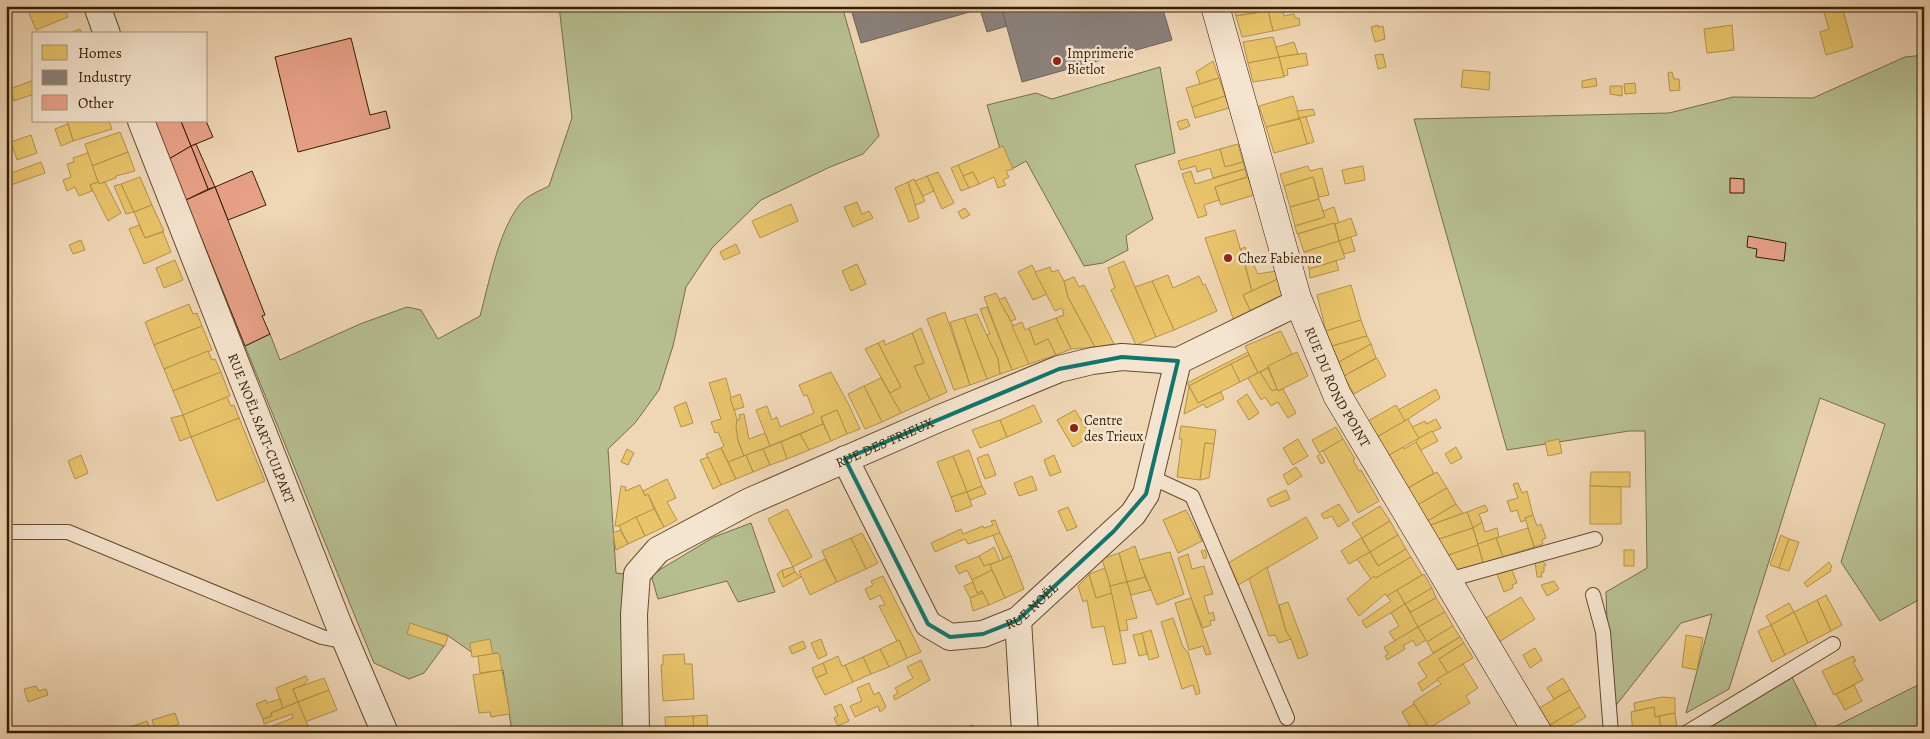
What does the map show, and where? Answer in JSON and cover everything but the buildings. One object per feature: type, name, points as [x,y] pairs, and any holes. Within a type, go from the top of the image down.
[{"type":"street","points":[[97,6],[106,32]]},
{"type":"street","name":"RUE DU ROND POINT","points":[[1215,6],[1299,302],[1337,395],[1538,733]]},
{"type":"street","name":"RUE NOËL SART-CULPART","points":[[141,122],[346,642],[385,733]]},
{"type":"street","name":"RUE DES TRIEUX","points":[[636,733],[634,615],[637,574],[658,550],[748,502],[938,418],[1058,369],[1092,361],[1122,357],[1178,360],[1299,302]]},
{"type":"street","name":"RUE NOËL","points":[[845,459],[928,624],[950,637],[983,634],[1018,620],[1133,514],[1146,494],[1151,477],[1178,360]]},
{"type":"street","points":[[1018,620],[1025,733]]},
{"type":"lane","points":[[1151,477],[1192,496],[1287,718]]},
{"type":"lane","points":[[6,532],[68,532],[322,637],[346,642]]},
{"type":"lane","points":[[1448,580],[1595,538]]},
{"type":"lane","points":[[1593,595],[1603,632],[1611,733]]},
{"type":"lane","points":[[1686,733],[1833,644]]},
{"type":"highlighted area","points":[[1122,357],[1178,361],[1146,494],[1114,531],[1018,620],[983,634],[950,637],[928,624],[845,459],[1059,369]]},
{"type":"green space","points":[[559,6],[842,6],[879,136],[863,154],[830,167],[761,200],[712,248],[686,287],[673,346],[659,390],[635,423],[608,449],[616,573],[626,574],[622,690],[625,733],[512,733],[503,670],[500,670],[497,653],[477,656],[447,635],[413,625],[410,634],[444,646],[424,673],[409,679],[374,663],[245,346],[270,334],[280,360],[360,324],[407,307],[421,310],[438,339],[480,316],[496,254],[508,223],[524,200],[549,186],[572,118]]},
{"type":"green space","points":[[1924,55],[1924,597],[1880,621],[1841,562],[1885,424],[1820,398],[1729,689],[1686,713],[1712,614],[1681,623],[1610,713],[1606,592],[1647,568],[1645,431],[1629,431],[1507,450],[1414,119],[1669,113],[1733,97],[1813,98],[1905,57]]},
{"type":"green space","points":[[1160,67],[1175,153],[1135,165],[1153,219],[1126,236],[1128,250],[1103,263],[1084,266],[1026,161],[1010,170],[1000,149],[987,105],[1036,93],[1052,99]]},
{"type":"green space","points":[[751,523],[775,592],[738,602],[727,581],[658,599],[651,575],[714,537]]},
{"type":"green space","points":[[1789,671],[1820,733],[1717,733],[1709,719]]},
{"type":"green space","points":[[1924,682],[1924,733],[1822,733]]},
{"type":"place","name":"Imprimerie Bietlot","points":[[1057,61]]},
{"type":"place","name":"Chez Fabienne","points":[[1228,258]]},
{"type":"place","name":"Centre des Trieux","points":[[1074,428]]}]
